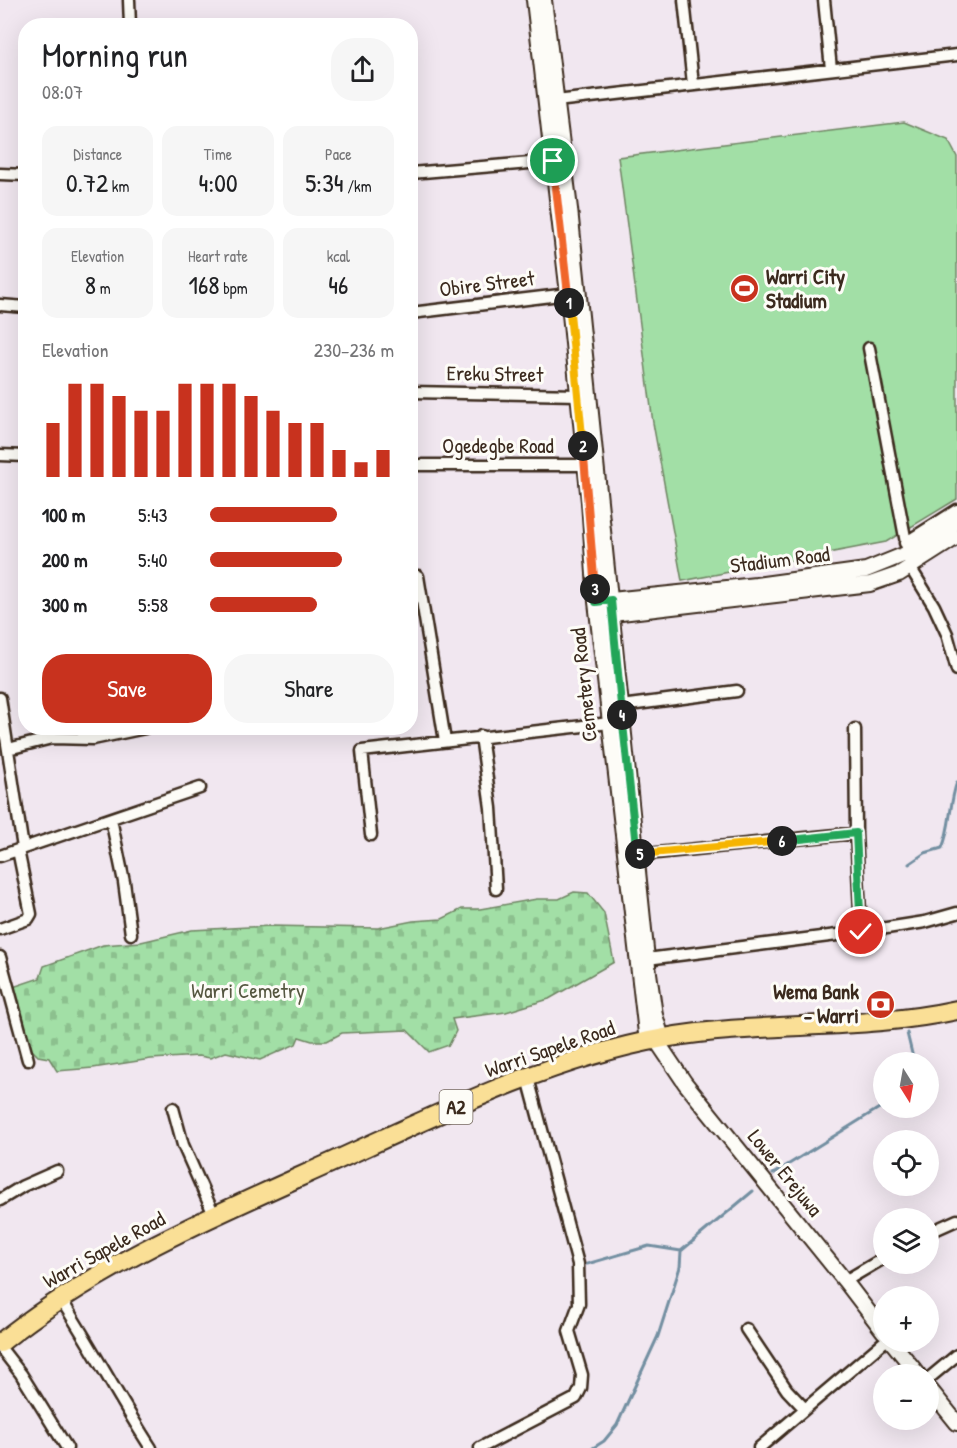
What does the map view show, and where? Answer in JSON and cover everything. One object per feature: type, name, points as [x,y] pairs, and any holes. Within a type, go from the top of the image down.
[{"type":"highway","name":"Warri Sapele Road","points":[[0,1345],[60,1298],[131,1257],[428,1119],[528,1078],[608,1051],[655,1040],[813,1024],[904,1020],[957,1010]]},
{"type":"main road","name":"Cemetery Road","points":[[534,0],[579,395],[597,608],[610,723],[655,1040]]},
{"type":"main road","name":"Cemetery Road","points":[[544,0],[570,208],[647,959],[655,1014],[655,1040]]},
{"type":"main road","name":"Stadium Road","points":[[597,608],[851,587],[885,580],[908,555],[957,522]]},
{"type":"main road","name":"Stadium Road","points":[[908,555],[957,537]]},
{"type":"main road","name":"Lower Erejuwa","points":[[655,1040],[686,1083],[873,1318]]},
{"type":"main road","points":[[900,1352],[910,1364]]},
{"type":"main road","points":[[939,1401],[957,1423]]},
{"type":"street","points":[[129,0],[130,18]]},
{"type":"street","points":[[684,0],[693,84]]},
{"type":"street","points":[[824,0],[831,69]]},
{"type":"street","points":[[556,101],[957,55]]},
{"type":"street","points":[[418,171],[553,161]]},
{"type":"street","points":[[0,174],[18,175]]},
{"type":"street","name":"Obire Street","points":[[418,312],[568,294]]},
{"type":"street","points":[[0,305],[18,306]]},
{"type":"street","points":[[868,348],[908,555],[947,634],[957,670]]},
{"type":"street","name":"Ereku Street","points":[[418,392],[579,395]]},
{"type":"street","points":[[0,455],[18,456]]},
{"type":"street","name":"Ogedegbe Road","points":[[418,465],[585,465]]},
{"type":"street","points":[[908,555],[957,510]]},
{"type":"street","points":[[418,576],[445,741]]},
{"type":"street","points":[[621,706],[737,691]]},
{"type":"street","points":[[0,698],[31,914],[28,919],[0,928]]},
{"type":"street","points":[[371,835],[362,751],[610,723]]},
{"type":"street","points":[[855,729],[856,833],[861,932]]},
{"type":"street","points":[[8,749],[52,738],[93,739],[112,735]]},
{"type":"street","points":[[481,736],[491,808],[496,889]]},
{"type":"street","points":[[0,856],[200,788]]},
{"type":"street","points":[[111,819],[124,882],[131,934]]},
{"type":"street","points":[[637,855],[856,833]]},
{"type":"street","points":[[647,959],[861,932],[925,922],[957,913]]},
{"type":"street","points":[[0,957],[28,1060]]},
{"type":"street","points":[[480,1448],[576,1398],[581,1388],[582,1376],[569,1331],[579,1304],[578,1263],[528,1078]]},
{"type":"street","points":[[173,1108],[183,1145],[215,1217]]},
{"type":"street","points":[[0,1200],[23,1186],[57,1171]]},
{"type":"street","points":[[939,1228],[957,1220]]},
{"type":"street","points":[[845,1281],[873,1264]]},
{"type":"street","points":[[60,1298],[151,1448]]},
{"type":"street","points":[[746,1329],[787,1390],[805,1409]]},
{"type":"street","points":[[0,1345],[67,1448]]},
{"type":"street","points":[[759,1448],[873,1351]]},
{"type":"street","points":[[939,1370],[957,1355]]},
{"type":"green space","points":[[904,122],[948,140],[957,157],[957,499],[886,542],[682,581],[653,423],[618,157]]},
{"type":"green space","name":"Warri Cemetry","points":[[574,892],[588,893],[604,913],[614,962],[549,999],[506,1012],[452,1019],[456,1031],[449,1045],[429,1052],[407,1030],[342,1033],[327,1041],[312,1041],[299,1037],[296,1044],[260,1060],[226,1052],[210,1058],[199,1056],[151,1059],[57,1071],[49,1058],[38,1056],[31,1049],[13,987],[40,978],[44,966],[103,945],[141,942],[192,930],[270,926],[378,928],[413,921],[442,919],[462,909],[480,909],[537,899],[559,899]]},
{"type":"waterway","points":[[909,864],[925,853],[942,848],[957,782]]},
{"type":"waterway","points":[[907,1033],[912,1052]]},
{"type":"waterway","points":[[773,1174],[873,1112]]},
{"type":"waterway","points":[[593,1448],[604,1441],[617,1425],[658,1336],[680,1267],[681,1251],[753,1191]]},
{"type":"waterway","points":[[587,1264],[649,1246],[681,1251]]},
{"type":"place","name":"Warri City Stadium","points":[[745,289]]},
{"type":"place","name":"Wema Bank - Warri","points":[[880,1004]]},
{"type":"route","points":[[553,161],[579,395],[596,602],[611,600],[637,855],[856,833],[861,932]]}]
